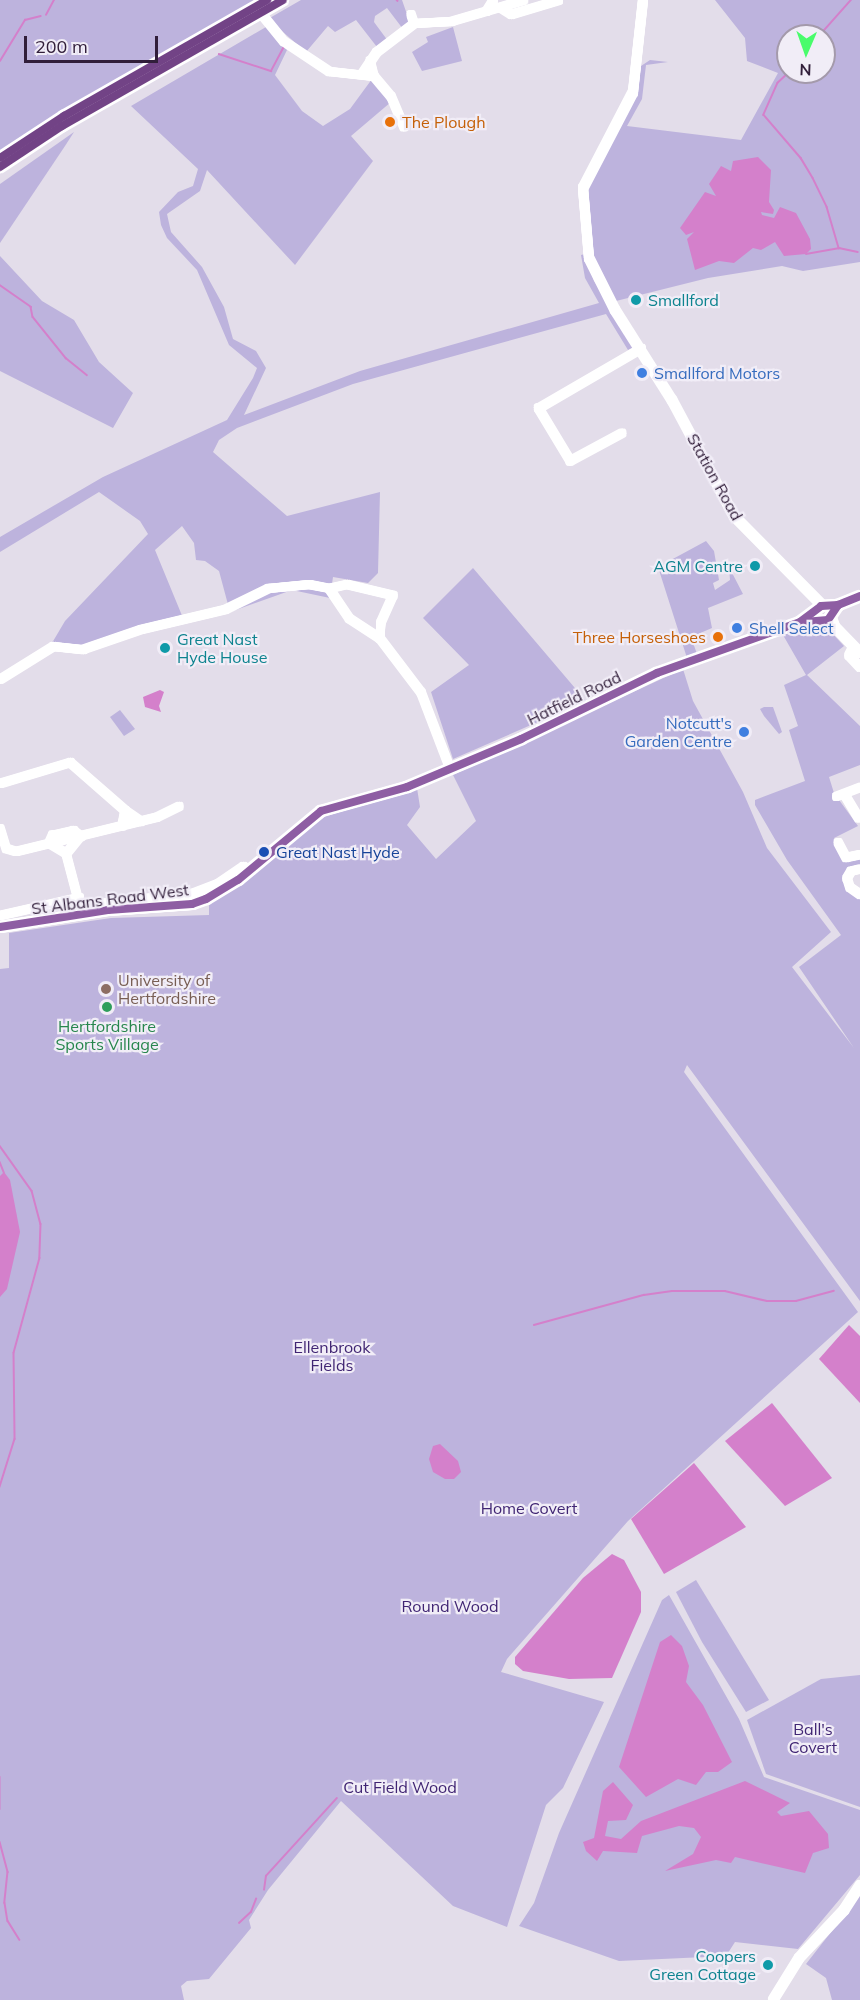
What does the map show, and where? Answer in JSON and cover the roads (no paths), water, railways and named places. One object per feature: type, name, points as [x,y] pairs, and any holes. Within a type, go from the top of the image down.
[{"type":"highway","points":[[0,158],[63,116],[267,0]]},
{"type":"highway","points":[[0,167],[62,126],[283,0]]},
{"type":"main road","name":"Hatfield Road","points":[[800,622],[821,609],[860,596]]},
{"type":"main road","points":[[826,618],[838,605]]},
{"type":"main road","points":[[821,609],[826,618]]},
{"type":"main road","points":[[821,609],[826,618]]},
{"type":"main road","name":"Hatfield Road","points":[[361,800],[407,787],[657,673],[800,622],[826,618]]},
{"type":"main road","name":"St Albans Road West","points":[[0,927],[82,914],[192,904],[217,893],[251,869],[307,819],[321,811],[361,800]]},
{"type":"street","points":[[362,73],[370,60],[414,23],[451,21],[523,0]]},
{"type":"street","points":[[500,7],[511,14],[558,0]]},
{"type":"street","name":"Station Road","points":[[644,0],[633,92],[588,175],[582,197],[589,258],[615,310],[654,369],[734,516],[821,609]]},
{"type":"street","points":[[486,11],[491,2]]},
{"type":"street","points":[[261,13],[284,41],[329,71],[374,76]]},
{"type":"street","points":[[411,14],[414,23]]},
{"type":"street","points":[[370,60],[374,76],[391,96],[405,126]]},
{"type":"street","points":[[622,433],[570,460],[538,408],[641,348]]},
{"type":"street","points":[[0,679],[53,646],[83,649],[141,629],[225,609],[268,588],[309,584],[329,588],[347,584],[393,595],[381,622],[380,638]]},
{"type":"street","points":[[329,588],[349,618],[380,638],[421,692],[450,768]]},
{"type":"street","points":[[826,618],[860,653]]},
{"type":"street","points":[[853,646],[849,655],[860,667]]},
{"type":"street","points":[[0,783],[70,762],[141,821]]},
{"type":"street","points":[[836,796],[845,795],[860,787]]},
{"type":"street","points":[[845,795],[858,817]]},
{"type":"street","points":[[0,828],[9,851],[80,837],[141,821],[179,806]]},
{"type":"street","points":[[122,826],[125,810]]},
{"type":"street","points":[[66,853],[80,837]]},
{"type":"street","points":[[837,842],[848,858],[860,854]]},
{"type":"street","points":[[49,844],[66,853],[82,914]]},
{"type":"street","name":"St Albans Road West","points":[[81,905],[192,893],[218,883],[243,866],[251,869]]},
{"type":"street","points":[[860,869],[851,871],[847,878],[850,887],[860,894]]},
{"type":"street","points":[[0,915],[79,897]]},
{"type":"street","points":[[773,2000],[799,1958],[844,1910],[860,1885]]},
{"type":"waterway","points":[[46,15],[54,0]]},
{"type":"waterway","points":[[830,24],[851,0]]},
{"type":"waterway","points":[[0,61],[25,20],[41,16]]},
{"type":"waterway","points":[[219,54],[271,71],[283,48]]},
{"type":"waterway","points":[[778,84],[764,115],[801,158],[813,178],[827,207],[839,248]]},
{"type":"waterway","points":[[806,254],[839,248],[858,252]]},
{"type":"waterway","points":[[0,285],[31,307],[33,317],[66,358],[87,375]]},
{"type":"waterway","points":[[0,1146],[32,1191],[41,1224],[40,1258],[14,1353],[15,1439],[0,1487]]},
{"type":"waterway","points":[[0,1162],[4,1172]]},
{"type":"waterway","points":[[534,1325],[644,1295],[672,1291],[725,1291],[767,1301],[796,1301],[834,1291]]},
{"type":"waterway","points":[[0,1777],[0,1809]]},
{"type":"waterway","points":[[264,1890],[266,1876],[337,1798]]},
{"type":"waterway","points":[[0,1842],[8,1872],[5,1903],[8,1921],[20,1940]]},
{"type":"waterway","points":[[239,1923],[251,1912],[256,1899]]},
{"type":"place","name":"The Plough","points":[[390,122]]},
{"type":"place","name":"Smallford","points":[[636,300]]},
{"type":"place","name":"Smallford Motors","points":[[642,373]]},
{"type":"place","name":"AGM Centre","points":[[755,566]]},
{"type":"place","name":"Shell Select","points":[[737,628]]},
{"type":"place","name":"Three Horseshoes","points":[[718,637]]},
{"type":"place","name":"Great Nast Hyde House","points":[[165,648]]},
{"type":"place","name":"Notcutt's Garden Centre","points":[[744,732]]},
{"type":"place","name":"Great Nast Hyde","points":[[264,852]]},
{"type":"place","name":"University of Hertfordshire","points":[[106,989]]},
{"type":"place","name":"Hertfordshire Sports Village","points":[[107,1007]]},
{"type":"place","name":"Coopers Green Cottage","points":[[768,1965]]},
{"type":"park label","name":"Ellenbrook Fields","points":[[332,1356]]},
{"type":"park label","name":"Home Covert","points":[[529,1508]]},
{"type":"park label","name":"Round Wood","points":[[450,1606]]},
{"type":"park label","name":"Ball's Covert","points":[[813,1738]]},
{"type":"park label","name":"Cut Field Wood","points":[[400,1787]]}]
